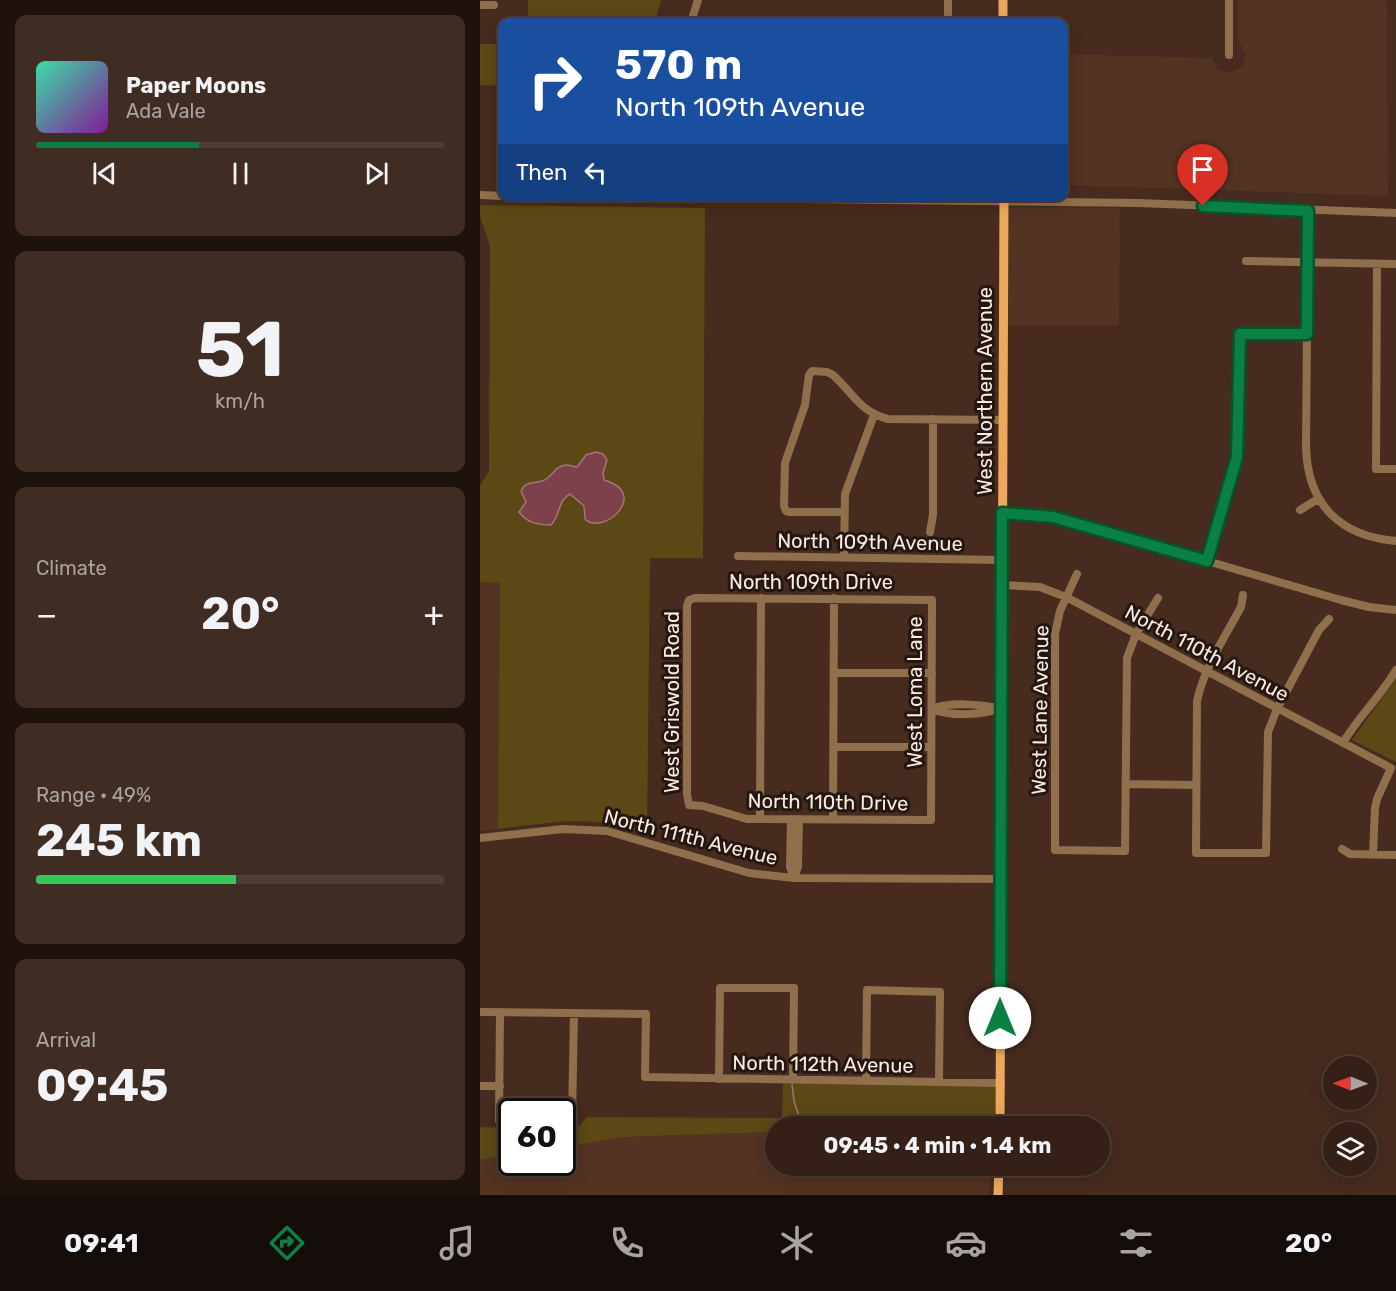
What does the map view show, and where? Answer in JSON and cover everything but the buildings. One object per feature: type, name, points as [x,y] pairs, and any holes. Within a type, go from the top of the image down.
[{"type":"main road","points":[[1003,0],[1003,18]]},
{"type":"main road","name":"West Northern Avenue","points":[[1000,1116],[1004,201]]},
{"type":"main road","points":[[998,1195],[999,1176]]},
{"type":"street","points":[[692,18],[698,0]]},
{"type":"street","points":[[948,0],[948,18]]},
{"type":"street","points":[[1229,0],[1229,55]]},
{"type":"street","points":[[480,5],[494,5]]},
{"type":"street","points":[[480,195],[498,196]]},
{"type":"street","points":[[1067,201],[1396,213]]},
{"type":"street","points":[[1308,211],[1307,462],[1313,490],[1318,499],[1343,525],[1365,536],[1396,541]]},
{"type":"street","points":[[1246,261],[1396,264]]},
{"type":"street","points":[[1377,264],[1376,469],[1396,469]]},
{"type":"street","points":[[1207,561],[1237,457],[1240,334],[1307,334]]},
{"type":"street","points":[[844,512],[790,512],[786,510],[785,463],[805,405],[809,375],[812,371],[827,372],[833,375],[865,409],[874,415],[888,419],[1003,420]]},
{"type":"street","points":[[844,558],[845,494],[848,480],[874,415]]},
{"type":"street","points":[[930,532],[933,515],[933,419]]},
{"type":"street","points":[[1300,510],[1318,499]]},
{"type":"street","points":[[1002,513],[1053,517],[1341,600],[1369,607],[1396,610]]},
{"type":"street","name":"North 109th Avenue","points":[[738,556],[1002,560]]},
{"type":"street","name":"West Lane Avenue","points":[[1077,574],[1060,610],[1055,634],[1054,850],[1125,851],[1126,784]]},
{"type":"street","name":"North 110th Avenue","points":[[1002,585],[1040,587],[1066,597],[1391,768],[1375,808],[1373,855]]},
{"type":"street","points":[[1243,595],[1241,607],[1207,671],[1197,701],[1196,854],[1266,853],[1267,741],[1270,724],[1319,630],[1329,619]]},
{"type":"street","points":[[760,819],[761,598]]},
{"type":"street","points":[[833,820],[834,598]]},
{"type":"street","name":"North 109th Drive","points":[[689,600],[834,598],[932,600]]},
{"type":"street","points":[[1158,598],[1136,634],[1126,667],[1126,784],[1196,785]]},
{"type":"street","name":"West Griswold Road","points":[[689,600],[687,606],[687,794],[689,805]]},
{"type":"street","name":"West Loma Lane","points":[[931,820],[932,600]]},
{"type":"street","points":[[1343,743],[1396,669]]},
{"type":"street","points":[[834,673],[932,673]]},
{"type":"street","points":[[932,710],[941,705],[1002,708]]},
{"type":"street","points":[[834,747],[931,747]]},
{"type":"street","name":"North 110th Drive","points":[[689,805],[703,806],[747,819],[931,820]]},
{"type":"street","points":[[794,878],[798,867],[795,819]]},
{"type":"street","name":"North 111th Avenue","points":[[480,838],[563,829],[607,831],[749,873],[794,878],[1002,879]]},
{"type":"street","points":[[1342,849],[1350,854],[1396,855]]},
{"type":"street","points":[[719,1079],[720,988],[794,988],[793,1080]]},
{"type":"street","points":[[866,1081],[867,990],[940,992],[939,1082]]},
{"type":"street","points":[[480,1012],[574,1013],[572,1098]]},
{"type":"street","points":[[500,1012],[500,1098]]},
{"type":"street","name":"North 112th Avenue","points":[[574,1013],[646,1014],[645,1077],[1000,1083]]},
{"type":"street","points":[[480,1086],[500,1086]]},
{"type":"shaded area","points":[[528,0],[661,0],[656,18],[528,18]]},
{"type":"shaded area","points":[[1238,0],[1385,0],[1387,2],[1388,196],[1068,185],[1068,54],[1212,58],[1217,69],[1229,73],[1242,67],[1246,56],[1238,39]]},
{"type":"shaded area","points":[[480,44],[498,44],[498,86],[480,85]]},
{"type":"shaded area","points":[[480,205],[705,208],[703,558],[650,558],[647,834],[610,824],[585,821],[498,829],[500,583],[480,582],[480,485],[489,471],[490,246],[480,216]]},
{"type":"shaded area","points":[[1008,207],[1120,208],[1119,325],[1008,325]]},
{"type":"shaded area","points":[[596,452],[603,454],[607,460],[603,473],[604,480],[617,486],[623,494],[623,503],[619,511],[611,518],[593,523],[585,519],[584,506],[570,494],[563,500],[551,525],[533,523],[519,512],[526,502],[521,491],[525,485],[545,480],[559,467],[568,465],[577,467],[586,455]]},
{"type":"shaded area","points":[[480,582],[500,583],[498,829],[480,831]]},
{"type":"shaded area","points":[[1396,679],[1396,762],[1352,740]]},
{"type":"shaded area","points":[[783,1082],[996,1085],[995,1116],[782,1116]]},
{"type":"shaded area","points":[[587,1117],[765,1118],[765,1132],[622,1137],[576,1146],[576,1129]]},
{"type":"shaded area","points":[[480,1127],[498,1128],[498,1157],[480,1160]]},
{"type":"shaded area","points":[[765,1132],[765,1176],[990,1176],[990,1195],[480,1195],[480,1160],[498,1157],[498,1176],[576,1176],[576,1146],[622,1137]]},
{"type":"waterway","points":[[792,1085],[799,1116]]},
{"type":"route","points":[[1000,1018],[1002,513],[1053,517],[1207,561],[1237,457],[1240,334],[1307,334],[1308,211],[1203,206]]}]
